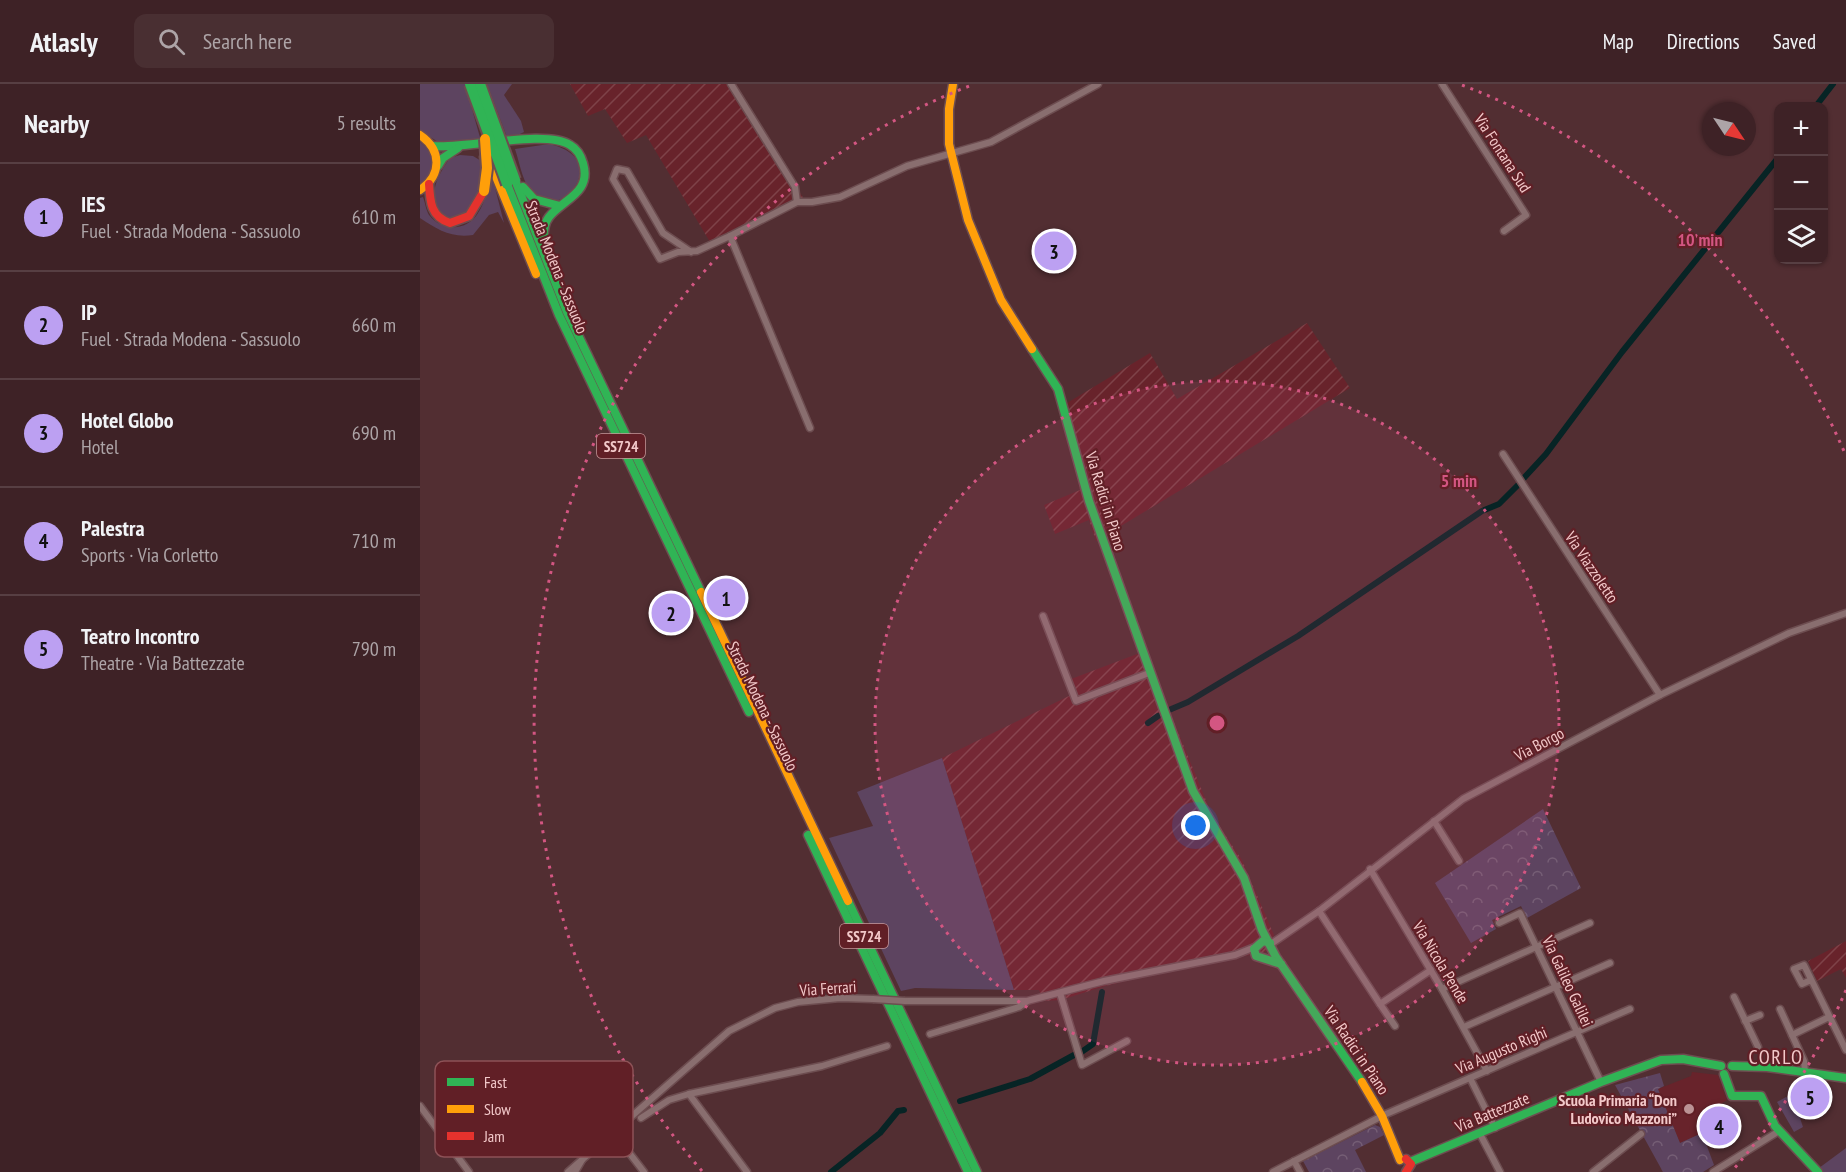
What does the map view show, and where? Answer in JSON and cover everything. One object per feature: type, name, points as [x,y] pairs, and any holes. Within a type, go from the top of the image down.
[{"type":"main road","name":"Strada Modena - Sassuolo","points":[[470,84],[483,121],[514,181],[591,365],[977,1172]]},
{"type":"main road","name":"Strada Modena - Sassuolo","points":[[480,84],[559,315],[968,1172]]},
{"type":"main road","name":"Via Radici in Piano","points":[[953,84],[949,109],[950,154],[968,220],[1001,300],[1058,389],[1089,501],[1193,790],[1244,878],[1266,945],[1357,1074],[1382,1116],[1405,1165]]},
{"type":"main road","points":[[462,148],[443,158],[424,187],[434,214],[451,222],[460,222],[473,213],[484,191],[487,157],[483,121]]},
{"type":"main road","points":[[420,135],[433,147],[438,166]]},
{"type":"main road","points":[[433,147],[462,148],[549,138],[569,143],[582,159],[586,168],[585,178],[577,195],[560,206],[547,220],[542,231],[548,264]]},
{"type":"main road","points":[[462,148],[485,158],[492,166],[526,253],[559,315]]},
{"type":"main road","points":[[514,181],[530,198],[560,206]]},
{"type":"main road","points":[[1261,959],[1272,956],[1266,945]]},
{"type":"main road","name":"Via Radici in Piano","points":[[1261,959],[1255,954],[1266,945]]},
{"type":"main road","points":[[1261,959],[1282,965]]},
{"type":"main road","name":"Via Battezzate","points":[[1405,1165],[1601,1082],[1661,1060],[1683,1059],[1726,1072],[1805,1072],[1846,1078]]},
{"type":"main road","points":[[1726,1072],[1730,1094],[1735,1097],[1761,1096],[1779,1131],[1818,1172]]},
{"type":"street","points":[[732,84],[795,187],[797,201]]},
{"type":"street","points":[[691,252],[663,233],[627,171],[617,170],[614,178],[658,257],[664,259],[678,252],[691,252],[730,236],[797,201],[804,203],[840,197],[908,166],[991,142],[1098,84]]},
{"type":"street","name":"Via Fontana Sud","points":[[1442,84],[1526,214],[1504,231]]},
{"type":"street","points":[[730,236],[810,428]]},
{"type":"street","name":"Via Viazzoletto","points":[[1503,454],[1660,695]]},
{"type":"street","name":"Via Borgo","points":[[1266,945],[1319,911],[1370,869],[1463,799],[1660,695],[1789,633],[1846,613]]},
{"type":"street","points":[[1043,616],[1076,701],[1149,673]]},
{"type":"street","points":[[1434,821],[1460,861]]},
{"type":"street","name":"Via Nicola Pende","points":[[1370,869],[1431,970],[1487,1071]]},
{"type":"street","points":[[1319,911],[1395,1026]]},
{"type":"street","name":"Via Galileo Galilei","points":[[1499,923],[1520,913],[1601,1082]]},
{"type":"street","points":[[1442,989],[1590,923]]},
{"type":"street","name":"Via Ferrari","points":[[633,1116],[707,1048],[753,1018],[775,1008],[819,999],[1027,1001],[1104,981],[1235,955],[1266,945]]},
{"type":"street","name":"Via Ferrari","points":[[1235,955],[1252,955],[1261,959]]},
{"type":"street","points":[[1464,1027],[1610,963]]},
{"type":"street","points":[[1380,1004],[1431,970]]},
{"type":"street","points":[[1811,980],[1846,1050]]},
{"type":"street","points":[[1060,993],[1082,1065],[1127,1041]]},
{"type":"street","points":[[1734,998],[1758,1047]]},
{"type":"street","name":"Via Ferrari","points":[[930,1034],[1019,1007],[1027,1001]]},
{"type":"street","name":"Via Augusto Righi","points":[[1274,1172],[1382,1116],[1630,1009]]},
{"type":"street","points":[[1780,1010],[1804,1061],[1805,1072]]},
{"type":"street","points":[[1745,1021],[1760,1015]]},
{"type":"street","points":[[1792,1035],[1829,1017]]},
{"type":"street","points":[[641,1118],[669,1100],[689,1094],[822,1066],[887,1046]]},
{"type":"street","points":[[1470,1078],[1495,1128]]},
{"type":"street","points":[[659,1092],[669,1100]]},
{"type":"street","points":[[689,1094],[747,1172]]},
{"type":"street","points":[[420,1106],[435,1126]]},
{"type":"street","points":[[1713,1172],[1779,1131]]},
{"type":"street","points":[[1480,1134],[1500,1172]]},
{"type":"street","points":[[1593,1172],[1641,1134]]},
{"type":"street","points":[[458,1157],[469,1172]]},
{"type":"street","name":"Via Ferrari","points":[[568,1172],[586,1157]]},
{"type":"street","points":[[632,1157],[644,1172]]},
{"type":"street","points":[[575,1172],[583,1160]]},
{"type":"street","points":[[1294,1161],[1300,1172]]},
{"type":"shaded area","points":[[570,84],[736,84],[805,201],[713,247],[646,135],[627,143],[605,109],[588,116]]},
{"type":"shaded area","points":[[1307,323],[1350,388],[1096,541],[1089,520],[1055,534],[1044,505],[1080,490],[1062,406],[1150,353],[1177,399]]},
{"type":"shaded area","points":[[1145,651],[1212,815],[1242,860],[1274,935],[1265,952],[1167,971],[1105,986],[1061,1000],[1044,1001],[1039,990],[1014,990],[942,758],[1073,694],[1071,679]]},
{"type":"shaded area","points":[[1846,941],[1846,978],[1841,969],[1817,981],[1808,961]]},
{"type":"shaded area","name":"Scuola Primaria “Don Ludovico Mazzoni”","points":[[1692,1072],[1718,1075],[1727,1100],[1697,1119],[1702,1133],[1680,1143],[1658,1089],[1691,1076]]},
{"type":"green space","points":[[420,84],[465,84],[481,141],[454,144],[438,142],[420,130]]},
{"type":"green space","points":[[487,84],[512,84],[504,95],[521,121],[524,132],[508,140]]},
{"type":"green space","points":[[420,142],[432,158],[432,170],[420,185]]},
{"type":"green space","points":[[549,144],[569,152],[578,163],[580,176],[574,188],[565,197],[552,202],[540,200],[529,189],[515,149]]},
{"type":"green space","points":[[460,155],[473,156],[483,162],[479,194],[465,216],[447,218],[436,204],[435,189],[440,174],[450,158]]},
{"type":"green space","points":[[491,172],[504,223],[498,212],[489,215],[473,235],[465,236],[451,234],[420,218],[420,198],[423,197],[427,211],[434,221],[448,227],[468,223],[474,219],[483,204]]},
{"type":"green space","points":[[942,758],[1014,990],[915,988],[901,991],[829,838],[873,826],[857,792]]},
{"type":"green space","points":[[1543,809],[1581,888],[1527,918],[1521,906],[1492,920],[1496,929],[1471,943],[1435,883]]},
{"type":"green space","points":[[1660,1073],[1664,1086],[1658,1089],[1680,1143],[1702,1133],[1714,1165],[1703,1172],[1663,1172],[1615,1085]]},
{"type":"green space","points":[[1792,1096],[1795,1101],[1800,1098],[1808,1113],[1800,1118],[1803,1127],[1794,1132],[1777,1102],[1786,1097],[1791,1100]]},
{"type":"green space","points":[[1375,1125],[1380,1127],[1384,1135],[1355,1150],[1366,1172],[1309,1172],[1303,1161]]},
{"type":"green space","points":[[1846,1148],[1846,1172],[1821,1172],[1819,1168]]},
{"type":"waterway","points":[[1819,102],[1833,84]]},
{"type":"waterway","points":[[1523,479],[1546,454],[1622,352],[1774,163]]},
{"type":"waterway","points":[[1169,710],[1188,702],[1298,636],[1482,511],[1499,504],[1519,484]]},
{"type":"waterway","points":[[1148,723],[1158,716]]},
{"type":"waterway","points":[[1080,1053],[1093,1044],[1102,992]]},
{"type":"waterway","points":[[960,1101],[1030,1079],[1074,1055]]},
{"type":"waterway","points":[[831,1172],[880,1133],[898,1111],[904,1110]]},
{"type":"traffic: fast","points":[[470,84],[507,184]]},
{"type":"traffic: fast","points":[[480,84],[515,180]]},
{"type":"traffic: fast","points":[[433,146],[543,139],[559,141],[575,149],[583,163],[585,173],[583,182],[580,189],[547,220],[544,244]]},
{"type":"traffic: fast","points":[[438,166],[443,158],[458,148]]},
{"type":"traffic: fast","points":[[515,180],[567,312],[701,592]]},
{"type":"traffic: fast","points":[[507,184],[559,315],[749,712]]},
{"type":"traffic: fast","points":[[523,187],[534,199],[560,206]]},
{"type":"traffic: fast","points":[[1032,349],[1058,389],[1089,501],[1193,791],[1244,878],[1262,930],[1276,957],[1362,1082]]},
{"type":"traffic: fast","points":[[808,835],[968,1172]]},
{"type":"traffic: fast","points":[[848,901],[977,1172]]},
{"type":"traffic: fast","points":[[1270,943],[1263,941],[1254,949],[1256,956],[1281,964]]},
{"type":"traffic: fast","points":[[1410,1162],[1601,1082],[1661,1060],[1683,1059],[1721,1066]]},
{"type":"traffic: fast","points":[[1732,1066],[1767,1067],[1846,1078]]},
{"type":"traffic: fast","points":[[1724,1074],[1732,1096],[1761,1096],[1775,1126],[1818,1172]]},
{"type":"traffic: slow","points":[[953,84],[949,109],[949,144],[968,220],[1001,300],[1032,349]]},
{"type":"traffic: slow","points":[[420,135],[432,148],[436,162],[432,177],[420,190]]},
{"type":"traffic: slow","points":[[484,191],[487,168],[485,139]]},
{"type":"traffic: slow","points":[[484,157],[492,167],[536,274]]},
{"type":"traffic: slow","points":[[701,592],[848,901]]},
{"type":"traffic: slow","points":[[1362,1082],[1382,1116],[1400,1160]]},
{"type":"traffic: jam","points":[[429,184],[431,203],[435,213],[450,223],[469,216],[484,191]]},
{"type":"traffic: jam","points":[[1406,1159],[1411,1164],[1406,1172]]},
{"type":"place","name":"Hotel Globo","points":[[1054,251]]},
{"type":"place","name":"IES","points":[[726,598]]},
{"type":"place","name":"IP","points":[[671,613]]},
{"type":"place","name":"Teatro Incontro","points":[[1810,1097]]},
{"type":"place","name":"Scuola Primaria “Don Ludovico Mazzoni”","points":[[1689,1109]]},
{"type":"place","name":"Palestra","points":[[1719,1126]]},
{"type":"district","name":"CORLO","points":[[1776,1057]]}]
